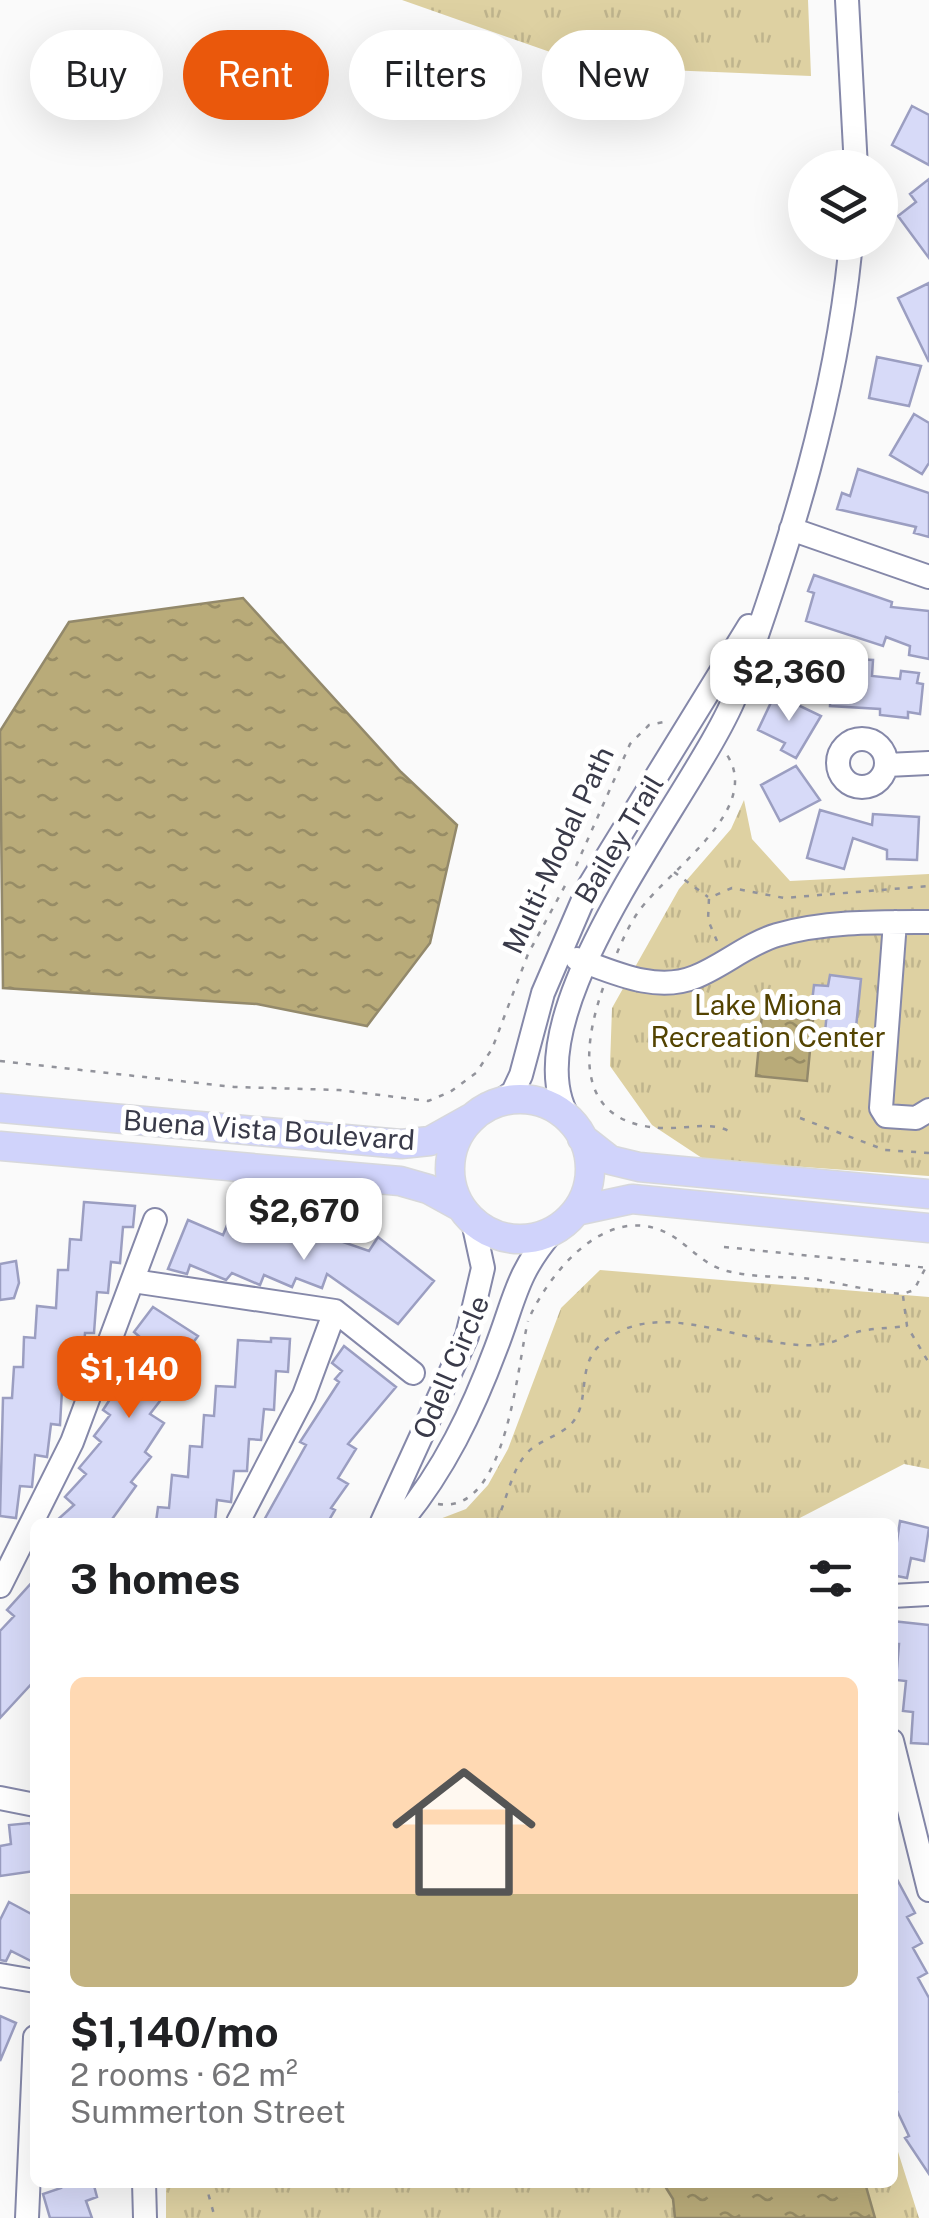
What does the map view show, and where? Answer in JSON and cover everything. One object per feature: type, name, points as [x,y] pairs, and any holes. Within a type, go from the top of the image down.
[{"type":"main road","name":"Buena Vista Boulevard","points":[[0,1108],[401,1144],[430,1141],[501,1102]]},
{"type":"main road","points":[[501,1102],[541,1102],[610,1160],[929,1194]]},
{"type":"main road","name":"Buena Vista Boulevard","points":[[466,1214],[451,1183],[450,1159],[458,1136],[473,1117]]},
{"type":"main road","points":[[576,1212],[589,1176],[578,1132]]},
{"type":"main road","name":"Buena Vista Boulevard","points":[[0,1146],[400,1181],[428,1189],[511,1239],[552,1232]]},
{"type":"main road","points":[[552,1232],[576,1212],[632,1200],[929,1228]]},
{"type":"street","points":[[847,0],[855,150]]},
{"type":"street","name":"Bailey Trail","points":[[578,1132],[558,1087],[556,1066],[640,856],[712,743],[738,690],[791,529],[832,378],[848,260]]},
{"type":"street","points":[[791,529],[929,576]]},
{"type":"street","name":"Bailey Trail","points":[[501,1102],[513,1092],[521,1074],[559,952],[613,842],[770,588]]},
{"type":"street","points":[[886,766],[929,764]]},
{"type":"street","points":[[895,922],[881,1108],[886,1116],[916,1118],[929,1110]]},
{"type":"street","points":[[559,952],[669,983],[695,977],[772,936],[816,926],[929,922]]},
{"type":"street","name":"Odell Circle","points":[[384,1518],[467,1336],[483,1268],[466,1214]]},
{"type":"street","points":[[34,1518],[72,1442],[155,1220]]},
{"type":"street","name":"Odell Circle","points":[[404,1518],[461,1435],[497,1346],[521,1271],[552,1232]]},
{"type":"street","points":[[132,1281],[336,1311],[413,1373]]},
{"type":"street","points":[[240,1518],[304,1395],[336,1311]]},
{"type":"street","points":[[0,1586],[30,1526]]},
{"type":"street","points":[[898,1596],[929,1594]]},
{"type":"street","points":[[898,1765],[929,1890]]},
{"type":"street","points":[[0,1798],[30,1804]]},
{"type":"street","points":[[0,1975],[30,1980]]},
{"type":"street","points":[[27,2218],[30,2150]]},
{"type":"street","points":[[144,2188],[145,2218]]},
{"type":"path","name":"Multi-Modal Path","points":[[0,1062],[234,1087],[339,1090],[405,1101],[428,1101],[450,1092],[476,1072],[492,1049],[528,954],[585,850],[630,744],[638,732],[661,721],[685,727]]},
{"type":"path","points":[[712,743],[736,770],[738,787],[720,821],[638,912],[598,966],[586,1055],[588,1072],[603,1100],[628,1121],[648,1127],[720,1126],[734,1134]]},
{"type":"path","points":[[674,871],[709,898]]},
{"type":"path","points":[[709,898],[732,888],[784,898],[929,886]]},
{"type":"path","points":[[709,898],[708,920],[726,959]]},
{"type":"path","points":[[800,1118],[885,1150],[929,1154]]},
{"type":"path","points":[[422,1496],[455,1506],[482,1479],[502,1446],[513,1411],[529,1318],[542,1292],[562,1265],[586,1243],[610,1232],[650,1227],[669,1234],[712,1267],[732,1273],[810,1279],[903,1294],[914,1290],[928,1268],[724,1247]]},
{"type":"path","points":[[903,1294],[906,1326],[929,1363]]},
{"type":"path","points":[[498,1518],[526,1454],[570,1425],[581,1409],[587,1363],[600,1344],[638,1326],[692,1325],[761,1342],[824,1344],[862,1331],[906,1326]]},
{"type":"path","points":[[208,2188],[215,2218]]},
{"type":"green space","points":[[402,0],[808,0],[811,76],[685,71],[685,30],[542,30],[542,49],[522,42],[522,30],[488,30]]},
{"type":"green space","name":"Lake Miona Recreation Center","points":[[744,800],[752,839],[790,881],[929,874],[929,1176],[705,1160],[652,1125],[610,1066],[612,1008],[679,889],[731,829]]},
{"type":"green space","points":[[600,1270],[929,1297],[929,1469],[904,1464],[800,1518],[442,1518],[466,1509],[488,1485],[508,1449],[561,1308]]},
{"type":"green space","points":[[898,2152],[919,2218],[166,2218],[166,2188],[898,2188]]},
{"type":"water","points":[[243,598],[401,772],[457,825],[430,943],[367,1026],[257,1004],[3,988],[0,731],[69,622]]},
{"type":"water","points":[[762,1014],[813,1020],[807,1081],[756,1076]]},
{"type":"water","points":[[666,2188],[866,2188],[875,2218],[675,2218],[673,2199]]},
{"type":"building","points":[[912,106],[929,115],[929,165],[892,145]]},
{"type":"building","points":[[929,179],[929,258],[898,216],[916,202],[910,194]]},
{"type":"building","points":[[929,283],[929,362],[898,298]]},
{"type":"building","points":[[877,357],[921,366],[909,406],[869,398]]},
{"type":"building","points":[[914,414],[929,423],[929,463],[922,474],[890,455]]},
{"type":"building","points":[[858,469],[929,493],[929,537],[914,533],[916,527],[837,509],[842,493],[850,496]]},
{"type":"building","points":[[814,575],[892,602],[891,607],[929,611],[929,659],[909,655],[910,646],[886,637],[883,646],[806,621],[814,593],[808,591]]},
{"type":"building","points":[[832,658],[873,660],[872,676],[900,679],[901,671],[919,673],[917,683],[923,684],[920,714],[908,712],[908,718],[880,715],[880,709],[830,706]]},
{"type":"building","points":[[775,694],[821,716],[796,758],[781,750],[785,743],[758,730]]},
{"type":"building","points":[[796,766],[820,800],[780,821],[761,785]]},
{"type":"building","points":[[820,810],[872,825],[873,814],[919,817],[917,860],[887,859],[887,850],[853,838],[844,869],[807,858]]},
{"type":"building","points":[[830,975],[861,979],[855,1037],[825,1033],[827,1011],[811,1010],[814,985],[828,986]]},
{"type":"building","points":[[84,1202],[135,1206],[133,1227],[123,1227],[120,1263],[111,1262],[108,1293],[97,1292],[94,1333],[85,1333],[83,1364],[73,1363],[72,1391],[62,1390],[60,1425],[51,1424],[47,1457],[35,1455],[32,1487],[20,1486],[16,1518],[0,1516],[3,1398],[12,1398],[14,1367],[23,1367],[24,1337],[35,1338],[37,1306],[56,1308],[58,1270],[68,1270],[70,1239],[81,1240]]},
{"type":"building","points":[[230,1218],[259,1230],[263,1221],[291,1233],[294,1225],[369,1251],[378,1237],[434,1281],[398,1324],[327,1274],[322,1288],[296,1278],[292,1287],[264,1275],[260,1285],[232,1273],[226,1280],[190,1265],[187,1274],[168,1269],[188,1220],[223,1235]]},
{"type":"building","points":[[16,1261],[19,1283],[14,1298],[0,1300],[0,1264]]},
{"type":"building","points":[[153,1307],[198,1336],[166,1379],[173,1384],[150,1414],[164,1423],[145,1452],[151,1457],[131,1482],[136,1486],[113,1518],[59,1518],[74,1505],[65,1497],[86,1474],[79,1468],[101,1442],[94,1436],[110,1415],[103,1410],[127,1373],[119,1367],[141,1338],[134,1332]]},
{"type":"building","points":[[271,1338],[290,1339],[288,1372],[276,1371],[274,1410],[264,1409],[261,1440],[249,1439],[247,1471],[234,1471],[231,1502],[217,1500],[215,1518],[157,1518],[158,1507],[169,1508],[172,1475],[188,1477],[190,1446],[202,1447],[204,1415],[214,1416],[216,1386],[235,1387],[238,1340],[271,1342]]},
{"type":"building","points":[[344,1346],[396,1387],[348,1444],[356,1449],[338,1478],[348,1484],[331,1508],[335,1510],[330,1518],[265,1518],[306,1445],[300,1442],[339,1382],[335,1379],[342,1371],[332,1363]]},
{"type":"building","points":[[900,1521],[929,1528],[924,1561],[911,1558],[907,1578],[898,1576]]},
{"type":"building","points":[[30,1585],[30,1685],[0,1718],[0,1631],[14,1616],[7,1610]]},
{"type":"building","points":[[898,1622],[929,1625],[929,1744],[911,1743],[913,1712],[903,1711],[906,1681],[898,1680]]},
{"type":"building","points":[[30,1823],[30,1872],[0,1876],[0,1846],[11,1844],[9,1825]]},
{"type":"building","points":[[898,1881],[915,1913],[907,1917],[922,1943],[913,1948],[927,1973],[918,1978],[929,1998],[929,2174],[905,2138],[909,2136],[898,2113]]},
{"type":"building","points":[[9,1902],[30,1913],[30,1960],[11,1951],[6,1961],[0,1960],[0,1920]]},
{"type":"building","points":[[0,2016],[16,2023],[0,2061]]},
{"type":"building","points":[[61,2188],[95,2188],[97,2197],[86,2201],[92,2218],[50,2218],[43,2194]]}]
